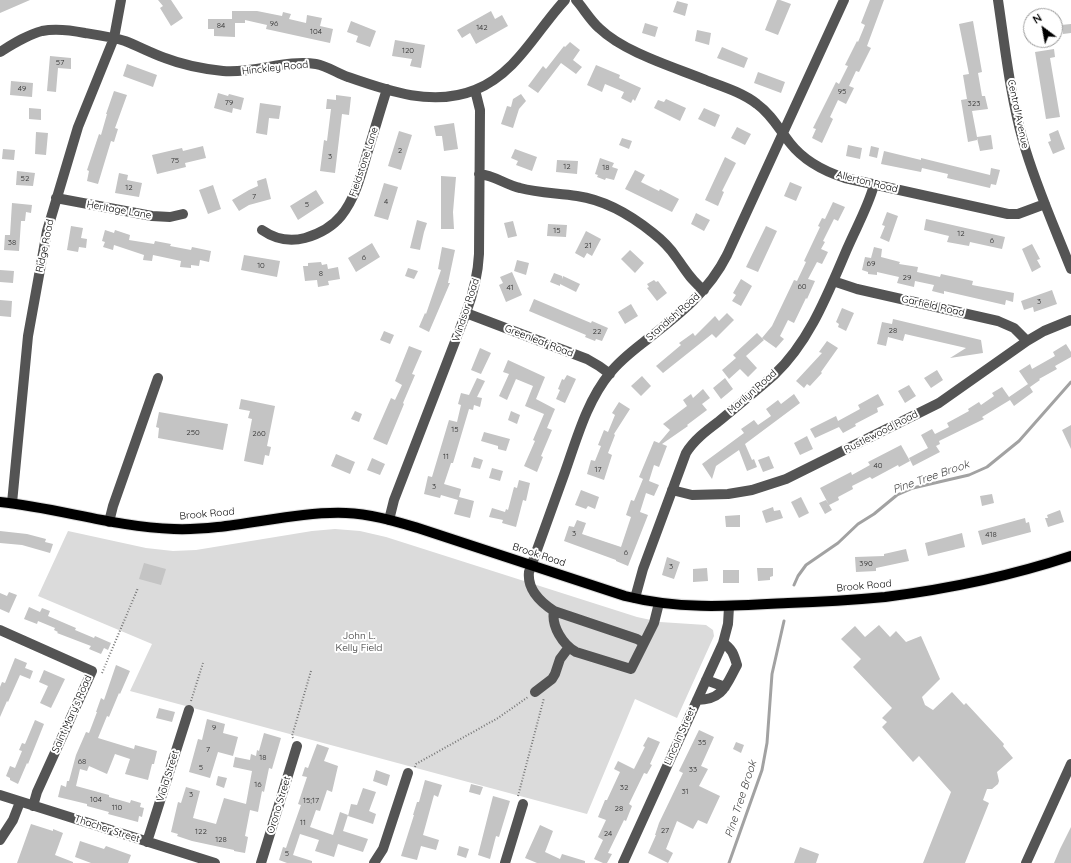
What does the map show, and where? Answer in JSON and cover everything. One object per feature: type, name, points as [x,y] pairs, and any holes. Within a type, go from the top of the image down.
[{"type":"main road","name":"Brook Road","points":[[0,502],[109,522],[173,529],[215,527],[328,513],[356,514],[389,520],[635,598],[659,603],[691,606],[729,607],[818,602],[905,594],[997,577],[1071,556]]},
{"type":"street","name":"Ridge Road","points":[[12,503],[30,322],[46,237],[56,198],[78,127],[114,38],[121,0]]},
{"type":"street","name":"Hinckley Road","points":[[0,52],[34,34],[50,30],[68,30],[114,38],[175,61],[214,70],[240,72],[310,63],[325,67],[352,78],[405,94],[425,97],[450,95],[475,90],[493,80],[513,64],[565,0]]},
{"type":"street","name":"Allerton Road","points":[[576,0],[593,23],[615,40],[643,54],[748,98],[756,103],[770,115],[796,150],[819,168],[845,178],[1008,214],[1023,213],[1046,204]]},
{"type":"street","name":"Standish Road","points":[[554,611],[532,590],[529,577],[585,416],[594,398],[610,374],[624,359],[681,312],[704,290],[722,264],[844,0]]},
{"type":"street","name":"Central Avenue","points":[[998,0],[1019,127],[1028,156],[1071,269]]},
{"type":"street","name":"Fieldstone Lane","points":[[262,230],[274,237],[296,240],[319,234],[338,220],[347,208],[358,183],[386,89]]},
{"type":"street","name":"Windsor Road","points":[[389,520],[394,500],[474,290],[479,262],[480,174],[480,110],[475,90]]},
{"type":"street","points":[[480,174],[494,177],[519,188],[594,199],[610,206],[637,221],[653,233],[671,251],[695,283],[704,290]]},
{"type":"street","name":"Marilyn Road","points":[[635,598],[643,569],[683,459],[689,448],[698,438],[771,378],[788,360],[813,323],[833,281],[874,185]]},
{"type":"street","name":"Heritage Lane","points":[[56,198],[152,216],[170,217],[183,214]]},
{"type":"street","name":"Garfield Road","points":[[833,281],[857,289],[998,320],[1014,328],[1027,341]]},
{"type":"street","name":"Greenleaf Road","points":[[466,313],[587,359],[610,374]]},
{"type":"street","name":"Rustlewood Road","points":[[672,490],[692,495],[728,494],[764,487],[786,479],[939,403],[1027,341],[1044,331],[1071,320]]},
{"type":"street","points":[[109,522],[113,506],[158,378]]},
{"type":"street","points":[[644,643],[637,639],[554,611],[553,618],[557,628],[562,639],[569,647],[576,652],[630,669],[644,643],[654,624],[659,603]]},
{"type":"street","name":"Lincoln Street","points":[[623,863],[722,643],[728,624],[729,607]]},
{"type":"street","name":"Saint Mary's Road","points":[[0,631],[92,672],[37,792],[33,806]]},
{"type":"street","points":[[697,700],[706,700],[722,692],[737,665],[729,646],[722,643]]},
{"type":"street","points":[[538,689],[552,679],[560,659],[569,647]]},
{"type":"street","points":[[706,680],[725,687]]},
{"type":"street","name":"Viola Street","points":[[147,842],[189,710]]},
{"type":"street","name":"Orono Street","points":[[261,863],[297,746]]},
{"type":"street","points":[[1026,863],[1071,764]]},
{"type":"street","points":[[374,863],[383,849],[408,773]]},
{"type":"street","name":"Thacher Street","points":[[0,795],[215,863]]},
{"type":"street","points":[[0,840],[13,820],[20,802]]},
{"type":"street","points":[[505,863],[523,804]]},
{"type":"path","points":[[92,672],[101,676],[138,588]]},
{"type":"path","points":[[189,710],[204,663]]},
{"type":"path","points":[[297,746],[292,736],[311,671]]},
{"type":"path","points":[[408,773],[414,770],[416,764],[498,718],[538,689],[545,695],[516,802],[523,804]]},
{"type":"green space","name":"John L. Kelly Field","points":[[335,529],[360,531],[386,537],[637,617],[660,622],[706,625],[713,630],[714,636],[677,718],[635,699],[587,814],[130,691],[152,644],[38,596],[68,531],[146,548],[173,551],[196,550],[312,531]]},
{"type":"building","points":[[0,0],[30,0],[0,13]]},
{"type":"building","points":[[158,0],[171,0],[183,18],[171,26],[160,8],[163,6]]},
{"type":"building","points":[[777,0],[791,4],[778,35],[765,30]]},
{"type":"building","points":[[870,0],[884,0],[867,46],[871,48],[859,72],[856,71],[849,86],[854,88],[846,104],[838,100],[830,117],[833,119],[822,143],[812,138],[816,129],[813,128],[836,82],[839,84],[848,66],[845,65],[857,41],[858,42],[865,25],[861,23]]},
{"type":"building","points":[[677,1],[688,4],[685,16],[673,12]]},
{"type":"building","points":[[232,11],[257,11],[282,16],[283,12],[291,14],[289,19],[306,23],[307,15],[322,18],[320,26],[333,29],[330,43],[266,29],[267,25],[245,20],[245,23],[235,23],[235,37],[214,36],[214,29],[208,29],[208,19],[232,19]]},
{"type":"building","points":[[491,11],[495,19],[502,15],[508,26],[476,44],[470,33],[462,38],[457,30]]},
{"type":"building","points":[[351,21],[376,31],[370,47],[356,42],[358,36],[347,32]]},
{"type":"building","points":[[973,21],[982,72],[978,73],[982,96],[985,96],[988,109],[972,111],[977,137],[991,135],[993,149],[980,151],[977,138],[977,140],[968,142],[961,100],[967,99],[963,75],[969,74],[959,24]]},
{"type":"building","points":[[645,23],[658,27],[655,37],[642,33]]},
{"type":"building","points":[[1071,24],[1071,33],[1063,34],[1063,25]]},
{"type":"building","points":[[697,30],[711,33],[709,45],[695,41]]},
{"type":"building","points":[[395,40],[425,45],[421,68],[410,66],[412,59],[392,56]]},
{"type":"building","points":[[570,42],[580,50],[573,60],[582,67],[576,74],[561,63],[538,93],[528,86],[543,66],[546,69],[564,46],[565,47]]},
{"type":"building","points":[[722,47],[748,58],[744,68],[717,58]]},
{"type":"building","points":[[1054,49],[1055,57],[1050,58],[1060,117],[1046,119],[1035,52]]},
{"type":"building","points":[[50,56],[71,58],[71,69],[58,68],[56,92],[47,91]]},
{"type":"building","points":[[127,64],[157,75],[153,87],[123,76]]},
{"type":"building","points":[[596,65],[620,75],[619,78],[641,88],[635,101],[633,99],[631,103],[621,98],[624,92],[605,84],[602,92],[587,85]]},
{"type":"building","points":[[758,72],[785,82],[781,93],[754,83]]},
{"type":"building","points":[[11,81],[33,83],[32,97],[10,95]]},
{"type":"building","points":[[114,91],[127,95],[115,128],[118,129],[114,142],[111,141],[98,184],[87,181],[89,171],[87,170],[99,134],[101,135]]},
{"type":"building","points":[[218,93],[244,98],[241,110],[233,108],[232,113],[214,108]]},
{"type":"building","points":[[521,94],[526,101],[519,109],[513,128],[501,124],[507,106],[511,107],[513,99]]},
{"type":"building","points":[[336,95],[351,97],[349,115],[342,114],[335,173],[320,171],[324,140],[327,141],[331,109],[326,109],[327,99],[336,100]]},
{"type":"building","points":[[666,99],[686,108],[680,121],[654,108],[658,100],[664,102]]},
{"type":"building","points":[[260,103],[281,106],[279,119],[269,118],[267,135],[256,133]]},
{"type":"building","points":[[29,108],[41,109],[41,120],[29,119]]},
{"type":"building","points":[[704,108],[720,115],[715,127],[698,119]]},
{"type":"building","points":[[454,123],[458,149],[444,151],[442,136],[436,136],[434,126]]},
{"type":"building","points":[[737,127],[751,134],[745,145],[731,138]]},
{"type":"building","points":[[1058,130],[1065,149],[1053,154],[1048,142],[1051,141],[1049,134]]},
{"type":"building","points":[[399,131],[412,135],[401,170],[388,166]]},
{"type":"building","points":[[36,132],[48,133],[46,155],[35,154]]},
{"type":"building","points":[[622,138],[632,141],[629,149],[619,145]]},
{"type":"building","points":[[848,145],[862,148],[860,159],[846,156]]},
{"type":"building","points":[[203,146],[206,158],[185,163],[186,167],[157,174],[152,155],[182,148],[183,151]]},
{"type":"building","points":[[871,146],[879,148],[877,158],[869,156]]},
{"type":"building","points":[[3,149],[15,150],[14,160],[2,159]]},
{"type":"building","points":[[515,149],[537,157],[532,171],[516,165],[518,161],[511,158]]},
{"type":"building","points":[[884,151],[921,160],[921,158],[990,175],[991,168],[1000,170],[996,185],[991,184],[990,188],[947,178],[948,174],[922,168],[921,172],[881,164]]},
{"type":"building","points":[[725,157],[736,163],[722,191],[724,192],[718,206],[705,200]]},
{"type":"building","points":[[600,158],[614,163],[612,167],[618,169],[614,180],[606,178],[605,180],[597,177],[598,175],[595,174]]},
{"type":"building","points":[[557,160],[578,161],[577,174],[556,172]]},
{"type":"building","points":[[635,170],[645,175],[641,182],[659,191],[660,189],[679,199],[672,212],[625,189]]},
{"type":"building","points":[[17,171],[35,173],[33,186],[16,185]]},
{"type":"building","points":[[119,173],[128,175],[127,180],[142,183],[139,197],[115,193]]},
{"type":"building","points":[[441,176],[456,177],[453,212],[454,229],[441,229]]},
{"type":"building","points":[[266,178],[271,199],[249,205],[239,211],[232,200],[258,186],[257,181]]},
{"type":"building","points":[[790,182],[802,187],[796,201],[784,196]]},
{"type":"building","points":[[384,183],[398,187],[388,220],[374,216]]},
{"type":"building","points":[[213,185],[221,209],[208,214],[199,190]]},
{"type":"building","points":[[316,190],[324,203],[298,220],[290,206]]},
{"type":"building","points":[[833,202],[845,207],[838,221],[834,219],[823,241],[825,242],[821,249],[828,252],[822,264],[817,262],[808,279],[815,281],[807,299],[806,298],[794,323],[788,320],[780,336],[784,339],[776,348],[762,338],[772,326],[794,280],[797,281],[806,262],[804,261],[820,227],[818,226],[822,218],[825,219]]},
{"type":"building","points":[[12,203],[32,205],[31,213],[26,212],[25,221],[21,221],[19,251],[4,250],[5,235],[10,235]]},
{"type":"building","points":[[887,212],[898,216],[889,242],[880,238],[885,226],[882,225]]},
{"type":"building","points":[[696,213],[710,220],[704,231],[691,224]]},
{"type":"building","points":[[926,219],[1005,237],[1002,249],[970,242],[969,246],[947,242],[949,236],[924,230]]},
{"type":"building","points":[[417,220],[427,223],[420,250],[410,248]]},
{"type":"building","points":[[513,221],[517,236],[508,238],[504,223]]},
{"type":"building","points":[[548,224],[567,225],[566,237],[547,236]]},
{"type":"building","points":[[71,226],[83,228],[81,238],[87,239],[86,248],[79,247],[78,252],[67,250]]},
{"type":"building","points":[[766,226],[777,231],[758,272],[746,267]]},
{"type":"building","points":[[105,230],[114,233],[115,230],[130,235],[129,240],[154,244],[155,241],[171,244],[170,246],[191,250],[192,247],[211,251],[209,262],[200,260],[199,266],[191,265],[191,268],[180,267],[181,261],[153,255],[152,261],[143,260],[144,255],[114,245],[113,250],[103,247],[105,242],[102,241]]},
{"type":"building","points":[[586,231],[601,239],[592,256],[587,253],[584,258],[575,253]]},
{"type":"building","points":[[372,243],[380,257],[356,272],[348,258]]},
{"type":"building","points":[[1032,244],[1040,259],[1037,260],[1041,267],[1032,272],[1022,249]]},
{"type":"building","points":[[442,247],[455,250],[448,283],[450,283],[429,332],[419,327],[425,313],[426,314],[441,270],[438,269]]},
{"type":"building","points":[[874,247],[882,249],[881,257],[900,262],[899,264],[918,267],[917,272],[940,277],[941,274],[973,281],[972,285],[1014,293],[1013,302],[1006,300],[1005,305],[944,291],[944,294],[932,291],[934,285],[915,281],[914,287],[897,283],[899,277],[877,272],[877,275],[868,274],[868,272],[862,270],[865,257],[871,258]]},
{"type":"building","points":[[630,250],[644,263],[635,273],[621,259]]},
{"type":"building","points":[[244,255],[280,261],[277,277],[241,270]]},
{"type":"building","points":[[517,260],[529,263],[526,275],[514,271]]},
{"type":"building","points":[[321,262],[322,265],[327,264],[328,269],[338,267],[340,279],[328,281],[329,285],[318,287],[317,280],[305,281],[303,266],[308,266],[308,263]]},
{"type":"building","points":[[408,268],[418,271],[414,279],[405,276]]},
{"type":"building","points":[[0,270],[14,271],[13,283],[0,282]]},
{"type":"building","points":[[512,272],[522,295],[506,302],[499,285],[503,283],[500,277]]},
{"type":"building","points":[[554,273],[562,276],[562,279],[563,276],[580,284],[576,292],[560,284],[560,286],[550,282]]},
{"type":"building","points":[[741,279],[752,286],[741,306],[732,301],[736,295],[733,293]]},
{"type":"building","points":[[654,280],[656,282],[658,281],[667,293],[657,301],[647,288],[649,287],[647,284]]},
{"type":"building","points":[[1052,290],[1057,304],[1034,312],[1033,307],[1024,310],[1021,301]]},
{"type":"building","points":[[534,299],[591,323],[592,321],[608,328],[602,341],[596,339],[595,341],[585,337],[586,335],[529,311]]},
{"type":"building","points":[[0,300],[12,301],[11,317],[0,316]]},
{"type":"building","points":[[631,304],[638,316],[625,324],[618,312]]},
{"type":"building","points":[[842,308],[854,313],[846,331],[838,327],[839,324],[836,322]]},
{"type":"building","points":[[727,313],[734,320],[716,338],[712,334],[663,373],[656,366],[681,345],[679,343],[693,333],[695,336],[715,316],[719,321]]},
{"type":"building","points":[[893,319],[981,340],[983,353],[950,358],[966,348],[905,334],[903,341],[888,337],[886,346],[877,344],[882,322],[892,324]]},
{"type":"building","points":[[384,331],[394,335],[390,344],[380,340]]},
{"type":"building","points":[[757,333],[764,340],[746,356],[757,368],[748,377],[740,369],[729,379],[722,370],[736,358],[733,355]]},
{"type":"building","points":[[827,341],[838,348],[821,372],[822,373],[810,386],[807,384],[804,388],[796,381],[822,353],[819,352]]},
{"type":"building","points":[[1066,344],[1071,352],[1071,357],[1055,366],[1057,369],[1039,379],[1040,380],[1030,387],[1019,371],[1030,364],[1032,369],[1055,356],[1053,352]]},
{"type":"building","points":[[409,346],[422,351],[412,374],[415,375],[387,445],[373,439],[391,398],[395,400],[402,385],[395,381]]},
{"type":"building","points":[[480,348],[491,353],[481,374],[471,370]]},
{"type":"building","points":[[508,360],[545,377],[536,399],[555,409],[547,428],[552,430],[541,456],[543,457],[537,472],[524,466],[535,441],[533,440],[544,414],[525,406],[533,386],[516,379],[507,400],[499,396],[509,374],[503,372]]},
{"type":"building","points":[[937,370],[943,380],[931,388],[924,378]]},
{"type":"building","points":[[567,375],[576,379],[565,403],[556,399],[560,390],[558,389],[562,379],[564,380]]},
{"type":"building","points":[[642,376],[651,386],[641,396],[631,386]]},
{"type":"building","points":[[477,378],[485,381],[477,397],[482,398],[480,407],[474,405],[473,410],[469,409],[453,463],[451,463],[444,484],[461,489],[459,497],[474,501],[470,518],[454,514],[458,500],[441,495],[440,498],[424,494],[428,476],[432,477],[449,420],[457,422],[461,405],[458,404],[461,393],[469,395]]},
{"type":"building","points":[[725,378],[733,389],[721,399],[713,388]]},
{"type":"building","points":[[1028,384],[1033,392],[1014,406],[1010,400],[982,417],[984,419],[939,441],[940,444],[936,446],[940,452],[913,466],[909,458],[928,448],[921,435],[932,429],[935,434],[949,427],[947,423],[969,411],[968,409],[979,402],[981,405],[994,396],[992,393],[1002,387],[1009,397]]},
{"type":"building","points":[[909,385],[916,396],[905,403],[898,391]]},
{"type":"building","points":[[703,389],[710,398],[702,404],[707,410],[687,425],[688,426],[662,444],[667,446],[659,467],[654,465],[649,481],[659,485],[654,496],[646,493],[640,512],[648,515],[628,566],[616,560],[564,541],[569,526],[574,527],[577,520],[586,523],[582,534],[621,547],[631,517],[626,515],[631,500],[634,501],[643,479],[639,477],[654,441],[659,443],[670,430],[663,424],[687,406],[683,400],[691,394],[693,398]]},
{"type":"building","points":[[794,394],[800,403],[745,444],[757,467],[747,471],[739,450],[716,466],[712,479],[702,464],[744,433],[741,429],[754,420],[758,425],[771,416],[766,409],[778,400],[781,404]]},
{"type":"building","points":[[878,394],[884,405],[877,408],[878,412],[855,424],[856,426],[843,433],[839,427],[815,438],[810,429],[836,416],[838,421],[860,409],[858,405]]},
{"type":"building","points":[[241,399],[275,406],[267,446],[271,447],[269,456],[265,455],[263,465],[244,461],[252,419],[248,418],[250,411],[239,409]]},
{"type":"building","points":[[619,402],[630,409],[614,434],[615,435],[608,453],[612,455],[604,480],[587,474],[591,460],[595,461],[601,446],[598,445],[604,430],[608,432],[615,415],[612,413]]},
{"type":"building","points":[[355,411],[362,414],[359,422],[351,419]]},
{"type":"building","points":[[511,411],[520,415],[517,424],[508,420]]},
{"type":"building","points":[[159,412],[228,424],[223,450],[158,438],[159,428],[156,427]]},
{"type":"building","points":[[1071,425],[1071,449],[1062,430]]},
{"type":"building","points":[[484,432],[510,439],[506,451],[498,449],[498,446],[481,441]]},
{"type":"building","points":[[807,436],[813,449],[800,455],[794,443]]},
{"type":"building","points":[[901,445],[910,461],[899,467],[898,465],[872,479],[870,477],[852,486],[853,489],[838,497],[839,500],[829,505],[820,488],[851,472],[852,475],[870,465],[868,462]]},
{"type":"building","points":[[336,454],[355,462],[350,474],[331,466]]},
{"type":"building","points":[[769,456],[774,468],[763,472],[758,460]]},
{"type":"building","points":[[474,457],[483,460],[480,469],[471,467]]},
{"type":"building","points":[[372,458],[385,464],[380,475],[367,470]]},
{"type":"building","points":[[492,468],[503,471],[500,481],[489,478]]},
{"type":"building","points":[[519,480],[530,483],[526,501],[523,500],[516,527],[502,523],[503,520],[489,517],[492,508],[505,512],[506,509],[508,510],[514,487],[517,488]]},
{"type":"building","points":[[581,490],[599,497],[595,509],[588,506],[586,509],[575,505]]},
{"type":"building","points":[[992,494],[994,503],[982,506],[980,496]]},
{"type":"building","points":[[801,497],[809,513],[799,518],[791,502]]},
{"type":"building","points":[[826,500],[832,510],[825,514],[819,503]]},
{"type":"building","points":[[773,507],[774,511],[780,510],[783,518],[766,523],[762,511]]},
{"type":"building","points":[[1060,510],[1064,522],[1048,527],[1045,518],[1048,518],[1047,515]]},
{"type":"building","points":[[740,515],[740,527],[726,527],[725,516]]},
{"type":"building","points":[[1025,518],[1026,523],[1029,522],[1031,532],[982,545],[978,531]]},
{"type":"building","points":[[0,531],[27,534],[46,539],[45,542],[53,544],[50,553],[22,545],[0,543]]},
{"type":"building","points":[[962,533],[965,547],[928,556],[925,543]]},
{"type":"building","points":[[906,549],[909,561],[876,568],[876,571],[856,572],[855,557],[884,556],[884,554]]},
{"type":"building","points":[[667,557],[680,562],[674,579],[662,575]]},
{"type":"building","points":[[144,563],[166,569],[161,585],[139,579]]},
{"type":"building","points":[[707,568],[708,581],[693,582],[693,569]]},
{"type":"building","points":[[757,568],[773,568],[773,576],[770,577],[770,580],[758,581]]},
{"type":"building","points":[[723,570],[739,570],[739,583],[723,583]]},
{"type":"building","points":[[9,592],[17,595],[9,613],[0,609],[0,593],[7,596]]},
{"type":"building","points":[[29,607],[40,612],[42,608],[50,611],[48,616],[76,628],[75,630],[111,643],[108,650],[104,648],[101,654],[89,649],[91,646],[57,633],[58,632],[54,630],[55,628],[38,621],[37,624],[24,619]]},
{"type":"building","points":[[879,625],[890,637],[896,631],[906,642],[921,636],[940,679],[922,697],[925,705],[933,710],[952,692],[964,705],[966,703],[1004,744],[1003,746],[1013,758],[997,772],[999,781],[998,784],[992,789],[987,789],[983,800],[989,803],[965,863],[923,863],[951,792],[919,756],[913,762],[882,727],[887,722],[882,718],[892,708],[853,667],[861,659],[841,639],[855,626],[865,637]]},
{"type":"building","points":[[15,658],[27,663],[25,668],[33,671],[30,679],[20,675],[0,717],[0,687],[2,682],[5,683]]},
{"type":"building","points":[[116,665],[130,671],[109,717],[107,716],[98,738],[134,749],[135,745],[157,751],[154,764],[152,764],[148,780],[125,774],[130,759],[115,754],[107,774],[89,766],[87,771],[80,769],[76,786],[109,795],[109,797],[130,803],[131,800],[141,803],[140,807],[144,808],[142,817],[139,816],[138,822],[108,814],[109,812],[87,806],[87,804],[58,797],[61,785],[66,787],[67,781],[69,781],[76,755],[86,732],[89,733],[101,698],[104,700]]},
{"type":"building","points":[[44,670],[65,679],[51,708],[40,703],[48,686],[39,682]]},
{"type":"building","points":[[159,708],[175,712],[172,722],[156,718]]},
{"type":"building","points":[[207,719],[225,724],[223,733],[238,737],[233,756],[218,752],[210,778],[189,772],[198,739],[202,740]]},
{"type":"building","points":[[35,720],[44,724],[28,764],[27,763],[18,784],[6,776],[10,766],[15,768],[22,751],[19,750],[22,743],[25,744]]},
{"type":"building","points":[[699,730],[714,737],[701,766],[708,769],[699,786],[720,796],[707,824],[698,820],[693,829],[677,821],[666,849],[673,853],[668,863],[648,853],[656,835],[659,823],[683,773],[679,771]]},
{"type":"building","points":[[264,733],[281,738],[272,769],[269,768],[264,792],[262,791],[258,812],[250,810],[245,836],[248,837],[245,853],[192,841],[177,836],[178,834],[171,832],[178,802],[181,803],[186,787],[200,791],[193,818],[216,824],[224,798],[246,804],[252,771],[233,767],[235,757],[250,760],[251,754],[256,756]]},
{"type":"building","points":[[648,737],[660,742],[650,764],[652,765],[647,774],[644,773],[629,804],[632,806],[626,821],[624,820],[608,853],[612,854],[607,863],[603,863],[594,859],[603,840],[598,837],[606,820],[598,817],[620,772],[614,769],[618,761],[634,769],[645,747],[643,746]]},
{"type":"building","points":[[736,742],[744,745],[741,753],[733,749]]},
{"type":"building","points":[[317,744],[329,748],[324,761],[338,766],[332,792],[327,790],[320,811],[316,810],[310,827],[333,835],[340,812],[348,815],[343,831],[368,839],[363,852],[338,844],[334,857],[315,851],[319,840],[300,834],[293,855],[312,861],[312,863],[287,863],[279,860],[283,847],[286,848],[301,805],[298,804],[307,777],[302,776],[305,767],[308,768]]},
{"type":"building","points":[[376,770],[390,775],[387,786],[373,781]]},
{"type":"building","points":[[218,776],[227,778],[224,788],[216,785]]},
{"type":"building","points":[[425,780],[442,785],[438,797],[434,795],[423,835],[439,840],[436,850],[421,846],[417,860],[401,856]]},
{"type":"building","points":[[471,784],[483,787],[480,795],[469,792]]},
{"type":"building","points":[[363,788],[376,792],[369,811],[376,814],[373,824],[348,816],[351,804],[357,805]]},
{"type":"building","points":[[493,796],[510,801],[499,837],[496,836],[490,859],[478,855]]},
{"type":"building","points":[[31,824],[63,833],[55,855],[73,863],[17,863]]},
{"type":"building","points":[[540,825],[553,831],[545,852],[560,859],[562,854],[585,861],[585,863],[537,863],[525,858]]},
{"type":"building","points":[[1071,827],[1071,863],[1054,863],[1060,849]]},
{"type":"building","points":[[80,841],[104,849],[106,846],[131,855],[128,863],[91,863],[75,857]]},
{"type":"building","points":[[459,846],[469,849],[466,858],[457,855]]},
{"type":"building","points":[[800,847],[819,854],[816,863],[794,863]]},
{"type":"waterway","name":"Pine Tree Brook","points":[[794,585],[798,576],[806,565],[838,543],[858,524],[874,514],[897,495],[913,488],[969,475],[987,467],[1019,441],[1071,382]]},
{"type":"waterway","name":"Pine Tree Brook","points":[[729,863],[762,770],[767,743],[772,674],[784,621]]}]
